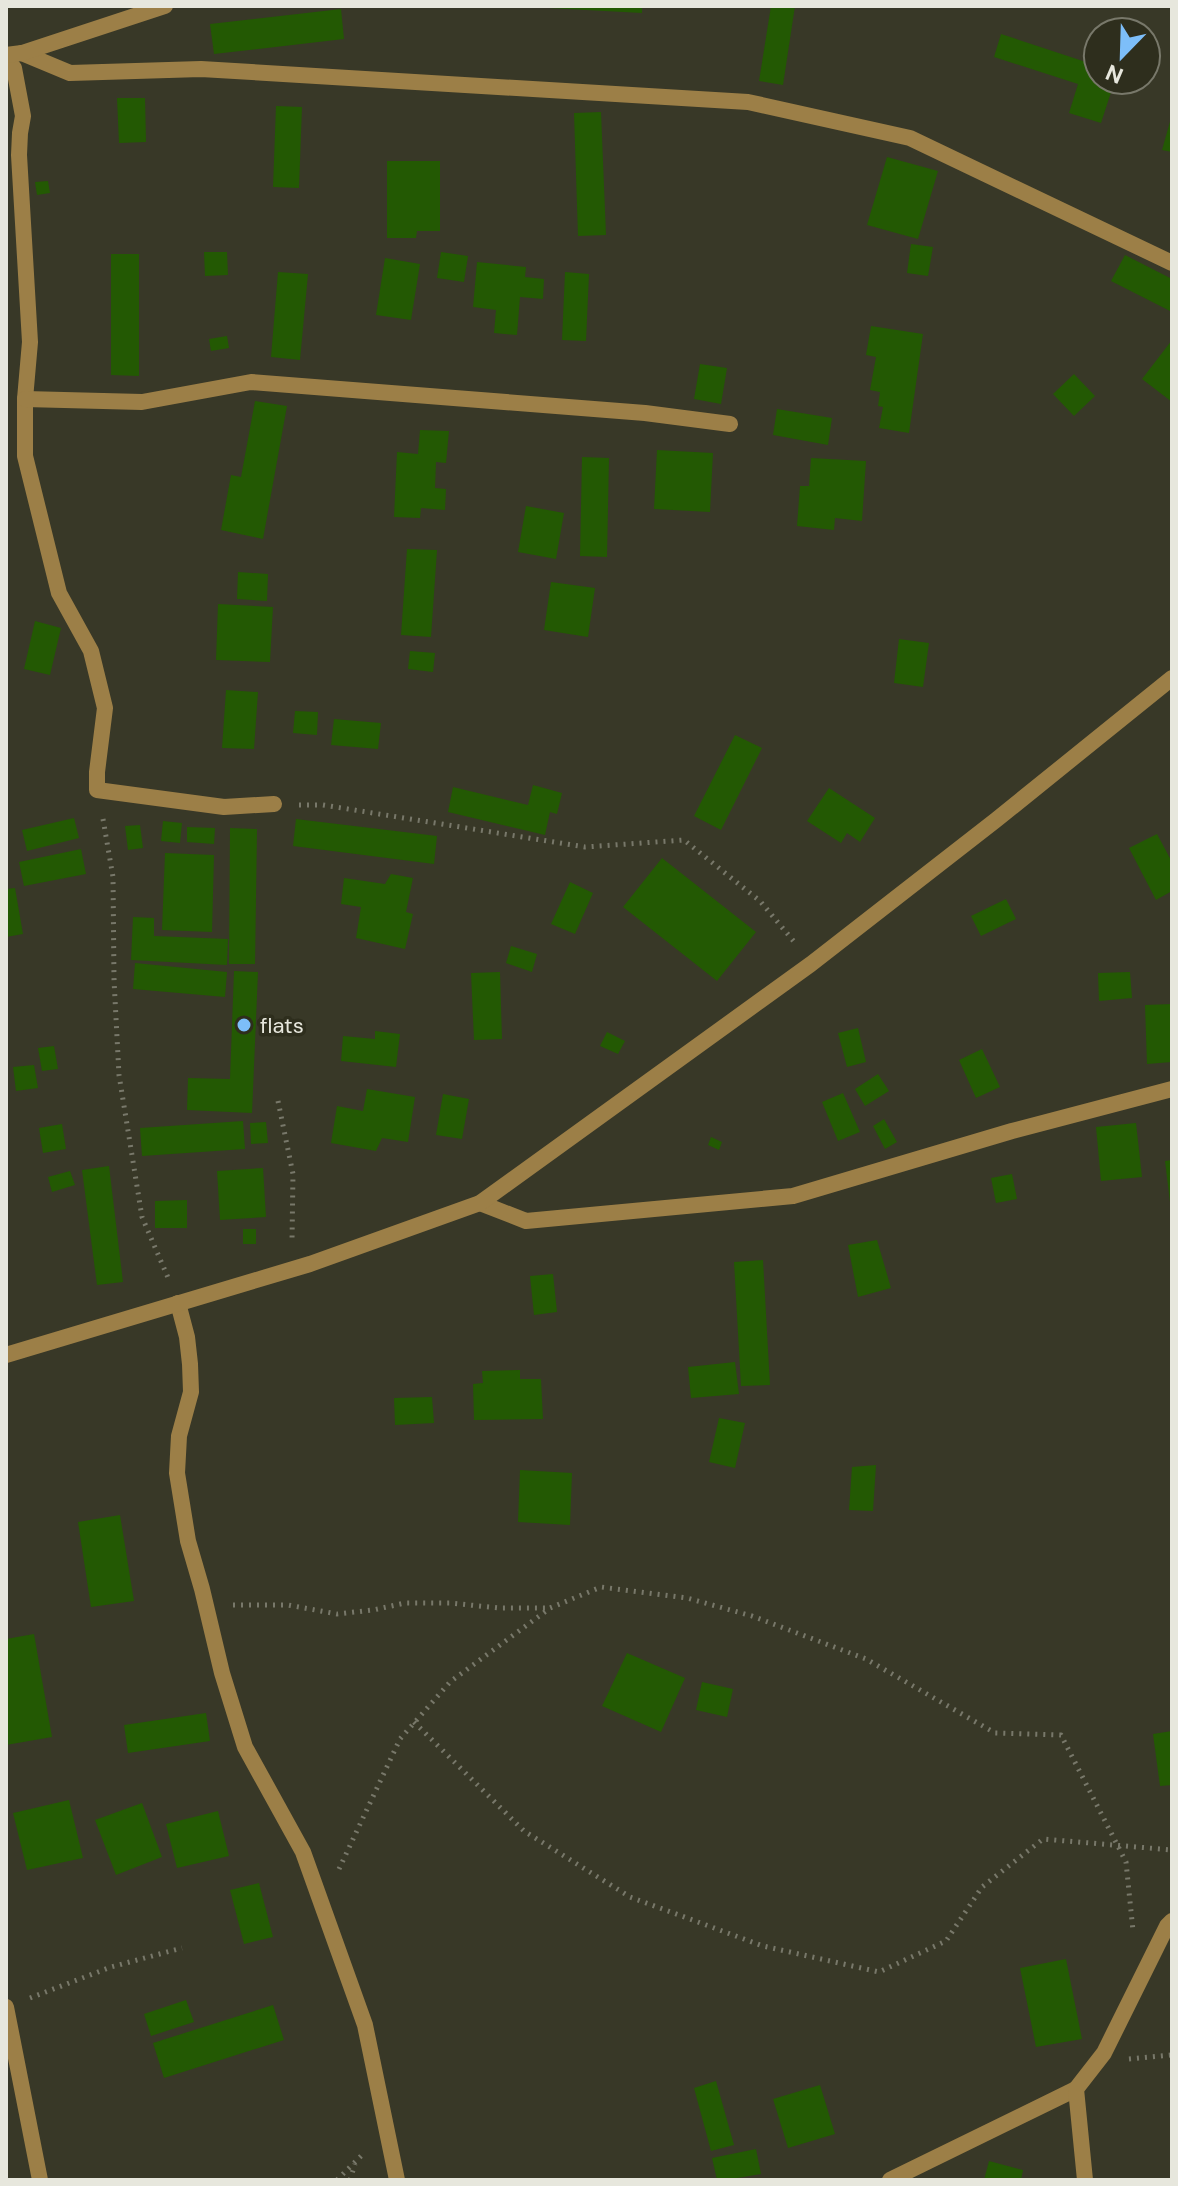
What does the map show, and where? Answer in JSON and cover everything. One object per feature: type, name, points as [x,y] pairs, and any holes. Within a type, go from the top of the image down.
[{"type":"street","points":[[11,56],[165,6]]},
{"type":"street","points":[[11,56],[70,73],[201,69],[748,102],[910,138],[1172,263]]},
{"type":"street","points":[[11,56],[23,116],[19,155],[30,342],[25,399],[25,456],[59,593],[91,651],[105,708],[97,790],[224,807],[274,804]]},
{"type":"street","points":[[25,399],[142,402],[251,382],[645,413],[730,424]]},
{"type":"street","points":[[6,1355],[292,1269],[480,1203],[811,964],[1170,684]]},
{"type":"street","points":[[480,1203],[526,1221],[793,1196],[1012,1131],[1172,1089]]},
{"type":"street","points":[[178,1303],[187,1337],[191,1392],[179,1436],[177,1473],[188,1541],[222,1673],[245,1747],[303,1852],[365,2025],[397,2180]]},
{"type":"street","points":[[890,2180],[1076,2089],[1104,2053],[1172,1921]]},
{"type":"street","points":[[13,2004],[40,2180]]},
{"type":"street","points":[[1076,2089],[1085,2180]]},
{"type":"path","points":[[97,790],[113,877],[116,1027],[128,1138],[142,1217],[178,1303]]},
{"type":"path","points":[[274,804],[323,805],[585,847],[684,840],[760,901],[811,964]]},
{"type":"path","points":[[278,1101],[293,1174],[292,1269]]},
{"type":"path","points":[[321,1904],[400,1739],[414,1722],[450,1682],[550,1608],[601,1587],[687,1598],[752,1616],[866,1659],[995,1733],[1061,1735],[1126,1862],[1139,1984]]},
{"type":"path","points":[[206,1606],[288,1605],[337,1614],[405,1603],[550,1608]]},
{"type":"path","points":[[414,1722],[524,1831],[630,1897],[763,1946],[879,1972],[946,1941],[982,1887],[1043,1839],[1172,1850]]},
{"type":"path","points":[[13,2004],[111,1967],[182,1948]]},
{"type":"path","points":[[1104,2053],[1131,2059],[1172,2055]]},
{"type":"path","points":[[350,2180],[355,2163]]},
{"type":"building","points":[[642,6],[642,13],[549,8]]},
{"type":"building","points":[[771,6],[795,6],[783,85],[759,81]]},
{"type":"building","points":[[341,9],[344,39],[214,54],[210,24]]},
{"type":"building","points":[[1001,34],[1082,61],[1082,96],[1110,96],[1101,123],[1069,113],[1078,84],[994,57]]},
{"type":"building","points":[[117,98],[145,98],[146,142],[119,143]]},
{"type":"building","points":[[276,106],[302,107],[299,188],[273,187]]},
{"type":"building","points":[[601,112],[606,235],[578,236],[574,113]]},
{"type":"building","points":[[1172,118],[1172,152],[1162,150]]},
{"type":"building","points":[[887,157],[938,171],[918,239],[867,225]]},
{"type":"building","points":[[387,161],[440,161],[440,231],[417,231],[416,238],[387,238]]},
{"type":"building","points":[[48,181],[50,193],[37,195],[35,182]]},
{"type":"building","points":[[911,244],[933,247],[928,276],[907,273]]},
{"type":"building","points":[[204,252],[227,252],[228,275],[205,276]]},
{"type":"building","points":[[441,252],[468,256],[464,282],[437,278]]},
{"type":"building","points":[[111,254],[139,254],[139,376],[111,375]]},
{"type":"building","points":[[1125,255],[1172,279],[1172,312],[1111,281]]},
{"type":"building","points":[[385,258],[420,264],[411,320],[376,315]]},
{"type":"building","points":[[477,262],[526,267],[525,277],[544,279],[543,299],[520,297],[517,335],[494,333],[496,310],[473,307]]},
{"type":"building","points":[[278,272],[308,274],[300,360],[271,357]]},
{"type":"building","points":[[565,272],[589,274],[586,341],[562,340]]},
{"type":"building","points":[[871,326],[923,334],[909,433],[879,428],[883,407],[878,406],[880,392],[870,390],[876,357],[866,355]]},
{"type":"building","points":[[227,336],[229,348],[211,351],[209,339]]},
{"type":"building","points":[[1172,340],[1172,402],[1142,379]]},
{"type":"building","points":[[700,364],[727,368],[721,404],[694,399]]},
{"type":"building","points":[[1074,374],[1095,396],[1074,416],[1053,394]]},
{"type":"building","points":[[255,401],[287,406],[263,539],[221,530],[231,475],[241,477]]},
{"type":"building","points":[[777,409],[832,418],[828,445],[773,435]]},
{"type":"building","points":[[420,430],[449,431],[446,463],[436,462],[435,488],[446,489],[445,510],[421,508],[420,518],[394,517],[397,452],[418,454]]},
{"type":"building","points":[[657,450],[713,453],[710,512],[654,509]]},
{"type":"building","points":[[582,457],[609,458],[607,557],[580,556]]},
{"type":"building","points":[[811,458],[866,461],[862,521],[835,518],[834,530],[797,526],[800,486],[809,486]]},
{"type":"building","points":[[526,506],[564,513],[556,559],[518,552]]},
{"type":"building","points":[[407,549],[437,550],[431,637],[401,635]]},
{"type":"building","points":[[238,572],[268,574],[267,601],[237,599]]},
{"type":"building","points":[[551,582],[595,588],[588,637],[544,630]]},
{"type":"building","points":[[218,604],[273,607],[270,662],[216,660]]},
{"type":"building","points":[[35,621],[61,628],[50,675],[24,669]]},
{"type":"building","points":[[899,639],[929,643],[923,687],[894,683]]},
{"type":"building","points":[[410,651],[435,653],[433,672],[408,669]]},
{"type":"building","points":[[226,690],[258,692],[254,749],[222,748]]},
{"type":"building","points":[[295,711],[318,712],[317,735],[293,733]]},
{"type":"building","points":[[334,719],[381,723],[378,749],[331,745]]},
{"type":"building","points":[[735,735],[762,748],[721,830],[694,816]]},
{"type":"building","points":[[533,785],[562,793],[557,814],[550,812],[545,835],[448,812],[453,787],[528,805]]},
{"type":"building","points":[[829,788],[875,818],[860,842],[847,833],[841,843],[807,821]]},
{"type":"building","points":[[74,818],[79,838],[27,851],[22,830]]},
{"type":"building","points":[[296,819],[437,836],[434,864],[293,846]]},
{"type":"building","points":[[163,821],[182,823],[180,843],[161,841]]},
{"type":"building","points":[[140,825],[143,848],[128,850],[125,826]]},
{"type":"building","points":[[187,827],[215,828],[214,844],[187,842]]},
{"type":"building","name":"flats","points":[[230,828],[257,829],[255,964],[229,964]]},
{"type":"building","points":[[1157,834],[1172,862],[1172,891],[1156,900],[1129,848]]},
{"type":"building","points":[[81,849],[86,874],[24,886],[19,862]]},
{"type":"building","points":[[165,853],[214,855],[212,932],[162,930]]},
{"type":"building","points":[[662,858],[756,932],[717,981],[623,907]]},
{"type":"building","points":[[391,874],[413,878],[406,912],[413,914],[405,949],[356,938],[361,907],[341,904],[344,878],[385,884]]},
{"type":"building","points":[[570,882],[593,893],[575,934],[551,924]]},
{"type":"building","points":[[15,888],[23,934],[6,937],[6,889]]},
{"type":"building","points":[[1006,899],[1016,919],[981,936],[971,916]]},
{"type":"building","points":[[133,917],[154,918],[154,936],[228,939],[227,965],[131,960]]},
{"type":"building","points":[[511,946],[537,954],[532,972],[506,963]]},
{"type":"building","points":[[135,963],[227,972],[225,997],[133,989]]},
{"type":"building","name":"flats","points":[[234,971],[258,972],[252,1113],[187,1110],[188,1078],[230,1079]]},
{"type":"building","points":[[500,972],[502,1039],[474,1040],[471,973]]},
{"type":"building","points":[[1130,972],[1132,998],[1099,1001],[1098,973]]},
{"type":"building","points":[[1172,1004],[1172,1062],[1147,1064],[1145,1005]]},
{"type":"building","points":[[858,1028],[866,1062],[847,1067],[838,1033]]},
{"type":"building","points":[[375,1031],[400,1034],[396,1067],[341,1061],[343,1036],[375,1039]]},
{"type":"building","points":[[607,1032],[625,1041],[618,1054],[600,1046]]},
{"type":"building","points":[[54,1046],[58,1069],[42,1071],[38,1048]]},
{"type":"building","points":[[982,1049],[1000,1087],[976,1098],[959,1060]]},
{"type":"building","points":[[34,1065],[38,1088],[16,1091],[13,1067]]},
{"type":"building","points":[[878,1074],[889,1091],[865,1106],[855,1089]]},
{"type":"building","points":[[367,1089],[415,1097],[408,1142],[382,1138],[376,1151],[331,1143],[337,1106],[363,1111]]},
{"type":"building","points":[[843,1093],[860,1132],[838,1141],[822,1102]]},
{"type":"building","points":[[443,1094],[469,1099],[462,1139],[436,1135]]},
{"type":"building","points":[[884,1119],[897,1142],[885,1149],[873,1126]]},
{"type":"building","points":[[243,1121],[245,1149],[142,1156],[140,1128]]},
{"type":"building","points":[[266,1122],[268,1143],[251,1144],[250,1123]]},
{"type":"building","points":[[1136,1123],[1142,1177],[1101,1181],[1096,1127]]},
{"type":"building","points":[[62,1124],[66,1149],[43,1153],[39,1128]]},
{"type":"building","points":[[711,1137],[722,1142],[719,1150],[708,1145]]},
{"type":"building","points":[[1172,1160],[1172,1202],[1170,1202],[1165,1161]]},
{"type":"building","points":[[109,1166],[123,1282],[97,1285],[82,1170]]},
{"type":"building","points":[[263,1168],[266,1217],[220,1220],[217,1171]]},
{"type":"building","points":[[70,1171],[75,1185],[52,1192],[48,1177]]},
{"type":"building","points":[[1012,1174],[1017,1199],[996,1203],[991,1178]]},
{"type":"building","points":[[187,1200],[187,1228],[155,1228],[155,1201]]},
{"type":"building","points":[[243,1229],[256,1229],[256,1244],[243,1244]]},
{"type":"building","points":[[877,1240],[891,1288],[858,1297],[848,1245]]},
{"type":"building","points":[[763,1260],[770,1385],[741,1386],[734,1262]]},
{"type":"building","points":[[553,1274],[557,1312],[534,1315],[530,1276]]},
{"type":"building","points":[[735,1362],[739,1394],[691,1398],[688,1367]]},
{"type":"building","points":[[520,1370],[520,1379],[541,1379],[543,1419],[474,1420],[473,1384],[483,1383],[482,1371]]},
{"type":"building","points":[[432,1397],[434,1423],[395,1425],[394,1398]]},
{"type":"building","points":[[719,1418],[745,1423],[735,1468],[709,1462]]},
{"type":"building","points":[[876,1465],[873,1511],[849,1510],[852,1467]]},
{"type":"building","points":[[520,1470],[572,1473],[570,1525],[518,1522]]},
{"type":"building","points":[[120,1515],[134,1601],[91,1607],[78,1522]]},
{"type":"building","points":[[34,1634],[52,1737],[6,1745],[6,1639]]},
{"type":"building","points":[[627,1653],[685,1678],[661,1732],[602,1706]]},
{"type":"building","points":[[702,1682],[733,1689],[727,1717],[696,1710]]},
{"type":"building","points":[[206,1713],[210,1741],[128,1753],[124,1725]]},
{"type":"building","points":[[1172,1731],[1172,1785],[1160,1786],[1153,1734]]},
{"type":"building","points":[[69,1800],[83,1858],[27,1870],[13,1813]]},
{"type":"building","points":[[142,1803],[162,1857],[116,1875],[95,1820]]},
{"type":"building","points":[[218,1811],[229,1856],[177,1868],[166,1824]]},
{"type":"building","points":[[259,1883],[273,1937],[244,1944],[230,1890]]},
{"type":"building","points":[[1066,1959],[1082,2039],[1036,2047],[1020,1968]]},
{"type":"building","points":[[186,2000],[194,2022],[151,2036],[144,2014]]},
{"type":"building","points":[[273,2005],[284,2040],[164,2078],[153,2043]]},
{"type":"building","points":[[716,2081],[734,2145],[711,2151],[694,2088]]},
{"type":"building","points":[[820,2085],[835,2134],[788,2148],[773,2099]]},
{"type":"building","points":[[756,2149],[761,2174],[737,2180],[717,2180],[712,2158]]},
{"type":"building","points":[[989,2161],[1023,2170],[1021,2180],[984,2180]]},
{"type":"place","name":"flats","points":[[244,1025]]}]
